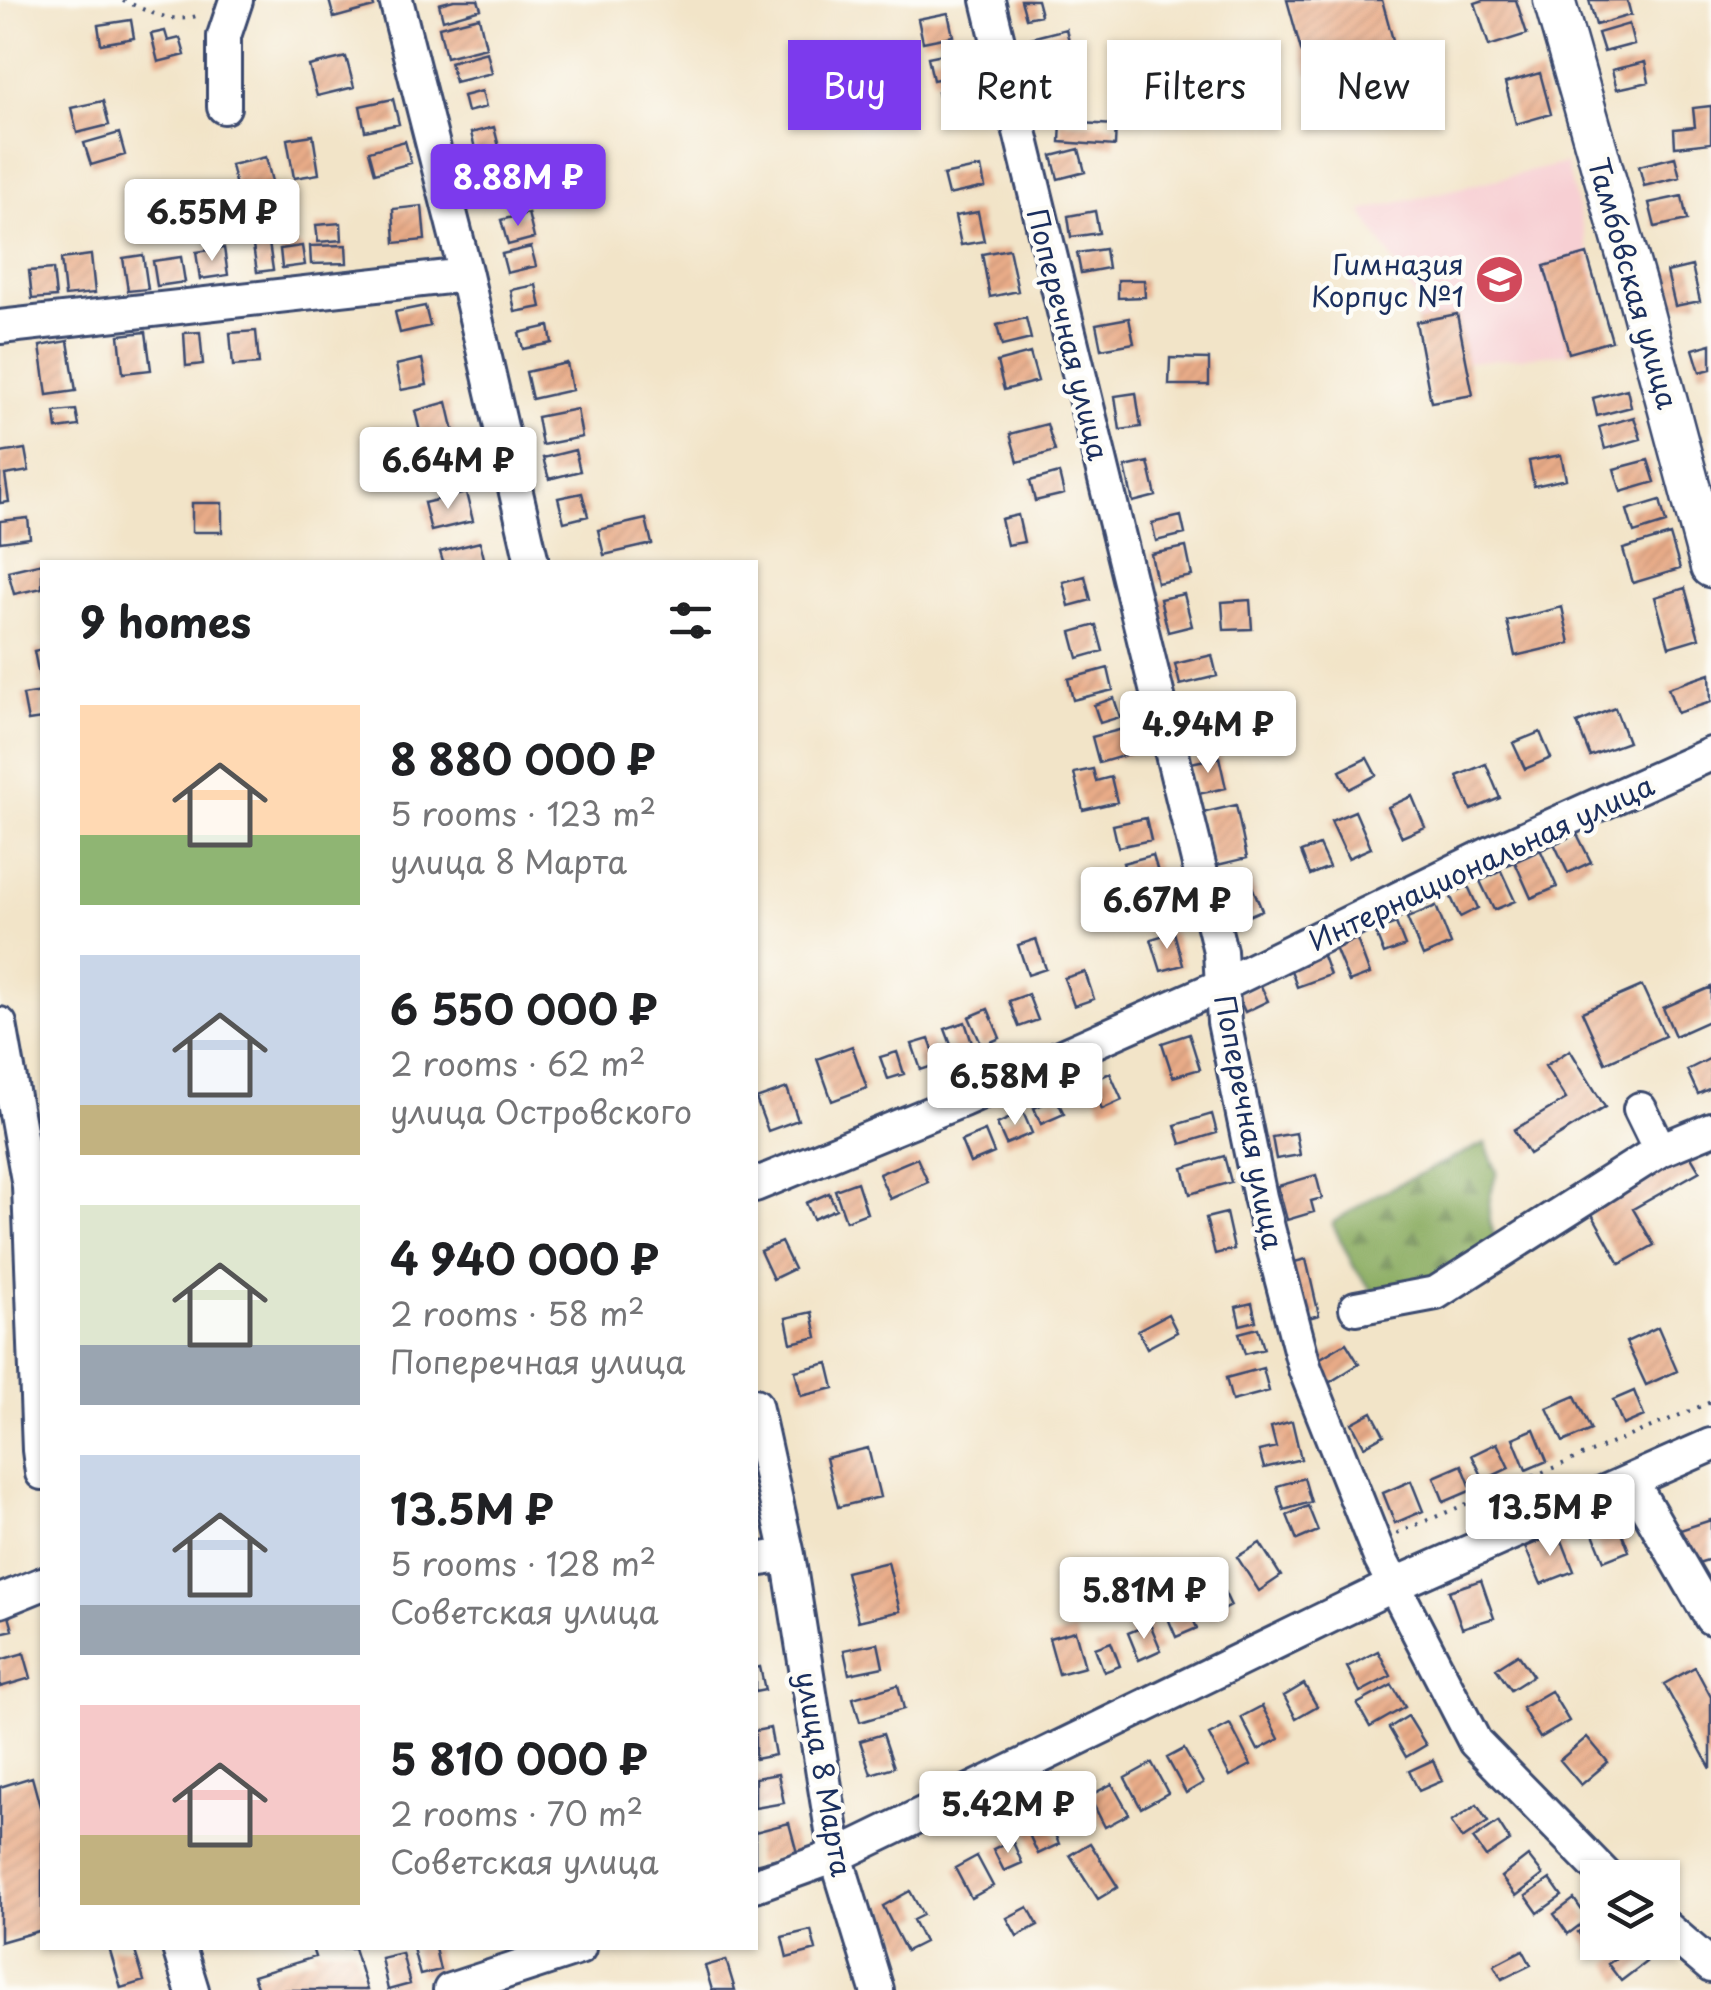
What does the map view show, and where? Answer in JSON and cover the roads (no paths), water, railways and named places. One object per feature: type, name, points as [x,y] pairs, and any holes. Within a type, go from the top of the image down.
[{"type":"main road","name":"Тамбовская улица","points":[[1554,0],[1711,567]]},
{"type":"street","points":[[224,107],[224,36],[236,0]]},
{"type":"street","points":[[396,0],[466,275],[532,560]]},
{"type":"street","name":"Поперечная улица","points":[[988,0],[1220,951],[1224,1022],[1260,1197],[1305,1368],[1392,1586],[1475,1742],[1590,1860]]},
{"type":"street","points":[[0,327],[466,275]]},
{"type":"street","name":"Интернациональная улица","points":[[758,1184],[964,1100],[1222,985],[1492,854],[1711,754]]},
{"type":"street","points":[[0,1024],[5,1083],[30,1186],[40,1393]]},
{"type":"street","points":[[1640,1109],[1660,1150]]},
{"type":"street","points":[[1356,1308],[1436,1293],[1660,1150],[1711,1129]]},
{"type":"street","name":"улица 8 Марта","points":[[758,1434],[771,1558],[836,1856],[877,1990]]},
{"type":"street","points":[[758,1884],[836,1856],[1392,1586],[1711,1445]]},
{"type":"street","points":[[1632,1482],[1710,1613]]},
{"type":"street","points":[[0,1601],[40,1585]]},
{"type":"street","points":[[1680,1939],[1711,1966]]},
{"type":"street","points":[[180,1950],[192,1990]]},
{"type":"street","points":[[450,1990],[541,1976],[577,1950]]},
{"type":"place","name":"Гимназия Корпус №1","points":[[1499,279]]}]
